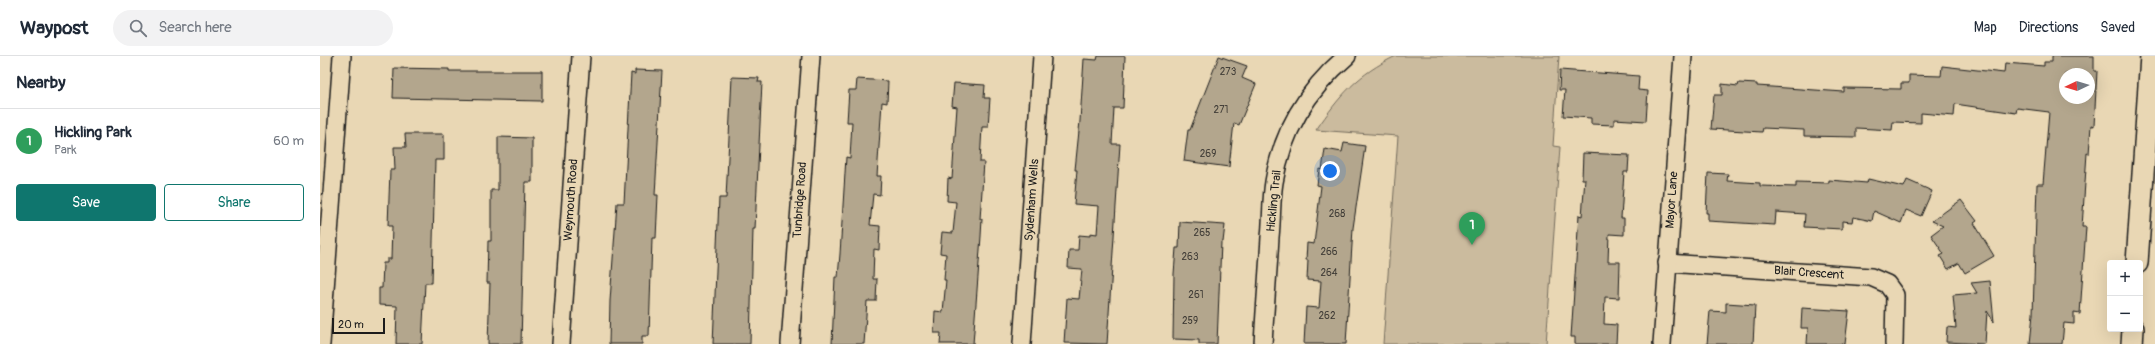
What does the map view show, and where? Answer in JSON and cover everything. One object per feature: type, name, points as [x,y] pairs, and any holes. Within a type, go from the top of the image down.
[{"type":"street","points":[[321,344],[323,263],[342,56]]},
{"type":"street","name":"Weymouth Road","points":[[560,344],[581,56]]},
{"type":"street","name":"Tunbridge Road","points":[[790,344],[811,56]]},
{"type":"street","name":"Sydenham Wells","points":[[1022,344],[1042,56]]},
{"type":"street","name":"Hickling Trail","points":[[1263,344],[1274,183],[1281,149],[1294,119],[1311,91],[1332,68],[1347,56]]},
{"type":"street","name":"Mayor Lane","points":[[1662,344],[1683,56]]},
{"type":"street","points":[[2137,260],[2151,56]]},
{"type":"street","name":"Blair Crescent","points":[[1667,263],[1871,277],[1887,284],[1895,295],[1894,344]]},
{"type":"street","points":[[2132,332],[2132,344]]},
{"type":"shaded area","points":[[1396,56],[1559,56],[1553,146],[1560,147],[1546,344],[1383,344],[1398,136],[1316,130],[1333,106],[1360,78]]},
{"type":"building","points":[[1098,56],[1125,56],[1123,108],[1114,108],[1112,144],[1120,144],[1107,344],[1064,343],[1067,298],[1079,299],[1082,269],[1068,268],[1069,250],[1078,250],[1079,235],[1090,236],[1090,233],[1097,234],[1099,206],[1074,204],[1077,170],[1075,170],[1084,59],[1097,60]]},
{"type":"building","points":[[1219,56],[1247,66],[1242,78],[1256,84],[1239,125],[1234,123],[1229,167],[1184,161],[1188,130],[1190,130]]},
{"type":"building","points":[[2052,56],[2094,56],[2094,68],[2059,68],[2059,104],[2095,104],[2095,71],[2097,71],[2094,126],[2091,125],[2089,154],[2087,153],[2082,227],[2086,227],[2080,314],[2074,313],[2074,324],[2064,323],[2062,344],[2030,344],[2033,314],[2037,184],[2043,184],[2049,112],[2017,108],[2016,113],[1955,104],[1954,116],[1921,113],[1921,123],[1893,122],[1892,130],[1856,128],[1856,137],[1804,136],[1804,130],[1763,128],[1762,132],[1711,129],[1714,95],[1722,95],[1722,84],[1738,86],[1739,83],[1757,84],[1757,86],[1844,92],[1844,88],[1901,89],[1901,83],[1909,83],[1909,75],[1941,76],[1942,66],[2004,73],[2005,63],[2044,66],[2044,62],[2052,62]]},
{"type":"building","points":[[394,68],[449,69],[449,71],[542,71],[542,101],[393,98]]},
{"type":"building","points":[[635,70],[662,71],[655,195],[658,195],[656,238],[652,238],[649,336],[642,336],[642,344],[609,344],[610,301],[617,203],[624,203],[631,73],[635,74]]},
{"type":"building","points":[[1560,70],[1639,76],[1638,90],[1648,91],[1646,121],[1614,119],[1614,125],[1591,124],[1591,118],[1563,116],[1565,90],[1559,90]]},
{"type":"building","points":[[732,77],[759,78],[758,82],[762,82],[755,229],[753,229],[750,344],[713,344],[719,198],[726,198]]},
{"type":"building","points":[[857,79],[888,81],[887,103],[882,102],[877,176],[881,176],[880,195],[873,194],[870,225],[880,226],[879,250],[874,249],[873,279],[877,279],[876,301],[867,301],[864,344],[832,344],[835,277],[838,277],[846,157],[850,158],[852,122],[847,122],[849,90],[856,90]]},
{"type":"building","points":[[954,83],[985,85],[984,98],[990,98],[988,127],[982,127],[980,162],[984,162],[980,219],[982,219],[973,344],[940,344],[941,333],[934,333],[935,311],[943,312],[946,280],[944,280],[946,254],[940,253],[942,232],[953,233],[956,202],[947,201],[948,178],[952,179],[957,107],[952,106]]},
{"type":"building","points":[[405,134],[444,134],[444,160],[435,160],[432,283],[425,283],[422,344],[396,344],[397,306],[379,305],[379,288],[382,288],[383,263],[387,263],[387,259],[391,259],[392,226],[388,226],[390,170],[395,170],[394,147],[406,147]]},
{"type":"building","points":[[498,137],[532,138],[532,182],[525,182],[521,344],[488,344],[490,283],[487,283],[488,241],[491,241],[491,190],[498,190]]},
{"type":"building","points":[[1344,143],[1365,146],[1353,228],[1346,344],[1304,344],[1306,307],[1319,308],[1321,281],[1307,280],[1308,260],[1306,260],[1307,243],[1314,244],[1321,186],[1317,185],[1319,169],[1322,170],[1325,149],[1342,152]]},
{"type":"building","points":[[1583,153],[1629,155],[1628,172],[1624,172],[1621,218],[1624,218],[1624,235],[1609,234],[1608,262],[1620,262],[1619,298],[1605,297],[1604,324],[1617,325],[1616,344],[1575,344],[1575,337],[1571,337],[1579,215],[1582,216],[1585,179],[1582,179]]},
{"type":"building","points":[[1708,173],[1728,174],[1727,181],[1760,183],[1760,186],[1796,187],[1796,182],[1829,183],[1829,180],[1867,183],[1868,179],[1904,187],[1907,180],[1932,191],[1921,216],[1906,210],[1901,223],[1874,211],[1872,221],[1853,217],[1852,222],[1842,221],[1842,229],[1804,227],[1805,214],[1776,212],[1775,225],[1708,221],[1708,213],[1706,213]]},
{"type":"building","points":[[1961,200],[1977,221],[1974,223],[1994,256],[1965,273],[1959,263],[1948,269],[1940,256],[1944,254],[1931,235],[1943,226],[1932,221]]},
{"type":"building","points":[[1180,222],[1225,225],[1223,242],[1221,242],[1217,344],[1199,344],[1199,340],[1173,339],[1174,274],[1176,248],[1179,248]]},
{"type":"building","points":[[1990,281],[1994,322],[1987,311],[1985,344],[1946,342],[1947,327],[1956,328],[1953,295],[1977,293],[1971,283]]},
{"type":"building","points":[[1726,303],[1755,305],[1753,344],[1707,344],[1710,311],[1726,312]]},
{"type":"building","points":[[1802,308],[1849,311],[1845,344],[1807,344],[1808,328],[1801,328]]},
{"type":"place","name":"Hickling Park","points":[[1472,245]]}]
